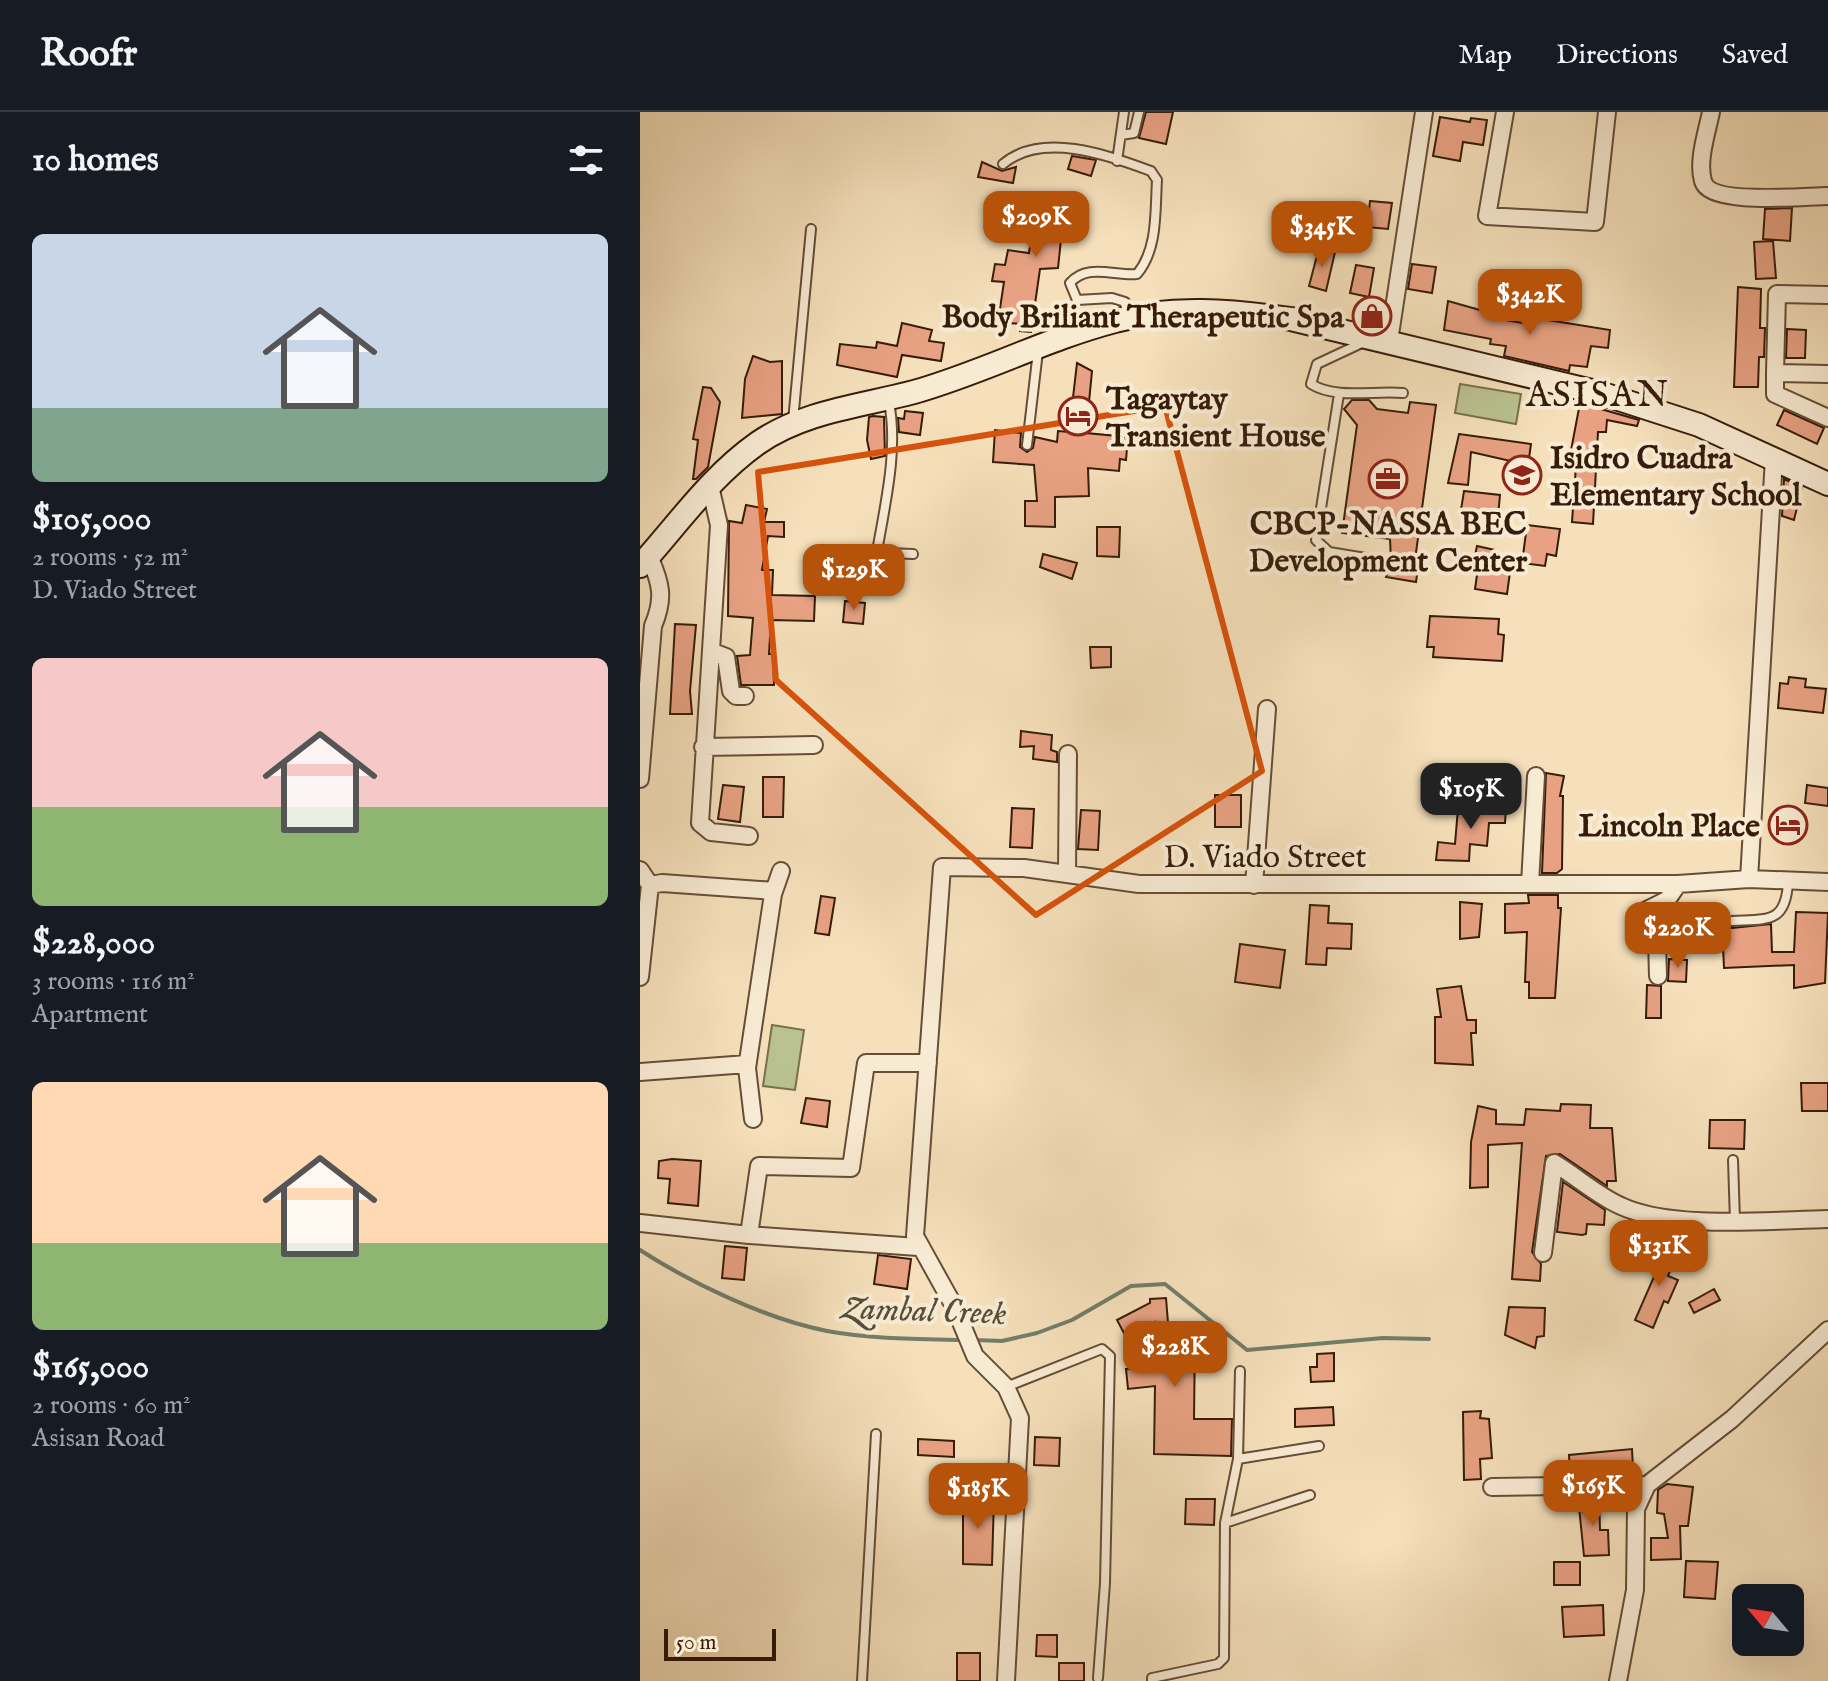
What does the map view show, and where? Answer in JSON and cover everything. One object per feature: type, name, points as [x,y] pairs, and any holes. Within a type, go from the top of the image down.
[{"type":"main road","points":[[644,561],[710,486],[760,441],[792,425],[839,407],[888,397],[1127,319],[1190,311],[1241,312],[1291,319],[1600,393],[1699,425],[1828,484]]},
{"type":"street","points":[[1381,340],[1424,112]]},
{"type":"street","points":[[1505,112],[1487,216],[1595,222],[1607,112]]},
{"type":"street","points":[[1711,112],[1701,168],[1704,185],[1709,192],[1726,197],[1828,196]]},
{"type":"street","points":[[1828,295],[1777,294],[1775,373],[1775,394],[1828,418]]},
{"type":"street","points":[[1775,373],[1828,374]]},
{"type":"street","points":[[1749,879],[1774,458]]},
{"type":"street","points":[[710,486],[719,525],[713,652],[703,747],[701,826],[711,832],[749,836]]},
{"type":"street","points":[[640,779],[653,626],[662,607],[662,584],[644,561]]},
{"type":"street","points":[[640,611],[653,626]]},
{"type":"street","points":[[713,652],[726,657],[731,691],[736,696],[745,696]]},
{"type":"street","points":[[1254,885],[1267,709]]},
{"type":"street","points":[[703,747],[814,745]]},
{"type":"street","points":[[1067,872],[1068,754]]},
{"type":"street","points":[[1530,884],[1536,776]]},
{"type":"street","name":"D. Viado Street","points":[[928,1063],[942,867],[1067,872],[1139,884],[1678,884],[1749,879],[1828,882]]},
{"type":"street","points":[[640,870],[650,885],[640,977]]},
{"type":"street","points":[[753,1119],[747,1064],[774,891],[781,871]]},
{"type":"street","points":[[650,885],[662,883],[774,891]]},
{"type":"street","points":[[1658,976],[1657,940],[1645,911],[1667,900],[1678,884]]},
{"type":"street","points":[[749,1235],[759,1166],[851,1168],[866,1063],[928,1063],[915,1225],[918,1247],[955,1308],[975,1356],[1006,1387],[1020,1418],[1006,1681]]},
{"type":"street","points":[[640,1072],[747,1064]]},
{"type":"street","points":[[1543,1253],[1554,1163],[1621,1206],[1659,1217],[1735,1221],[1828,1219]]},
{"type":"street","points":[[640,1223],[749,1235],[918,1247]]},
{"type":"street","points":[[1618,1681],[1635,1590],[1636,1509],[1647,1485],[1732,1419],[1828,1330]]},
{"type":"street","points":[[1492,1487],[1647,1485]]},
{"type":"lane","points":[[1117,161],[1124,112]]},
{"type":"lane","points":[[1121,135],[1134,133],[1139,112]]},
{"type":"lane","points":[[1003,164],[1017,152],[1040,146],[1151,171],[1157,180],[1152,248],[1147,262],[1137,274],[1120,276],[1091,270],[1077,275],[1070,289],[1072,296],[1083,302],[1112,298],[1125,302],[1127,319]]},
{"type":"lane","points":[[792,425],[811,229]]},
{"type":"lane","points":[[1381,340],[1317,364],[1311,384],[1339,394],[1373,390],[1403,393]]},
{"type":"lane","points":[[1027,445],[1039,348]]},
{"type":"lane","points":[[1339,394],[1316,540],[1329,552],[1384,561]]},
{"type":"lane","points":[[888,397],[892,419],[889,479],[878,546],[885,553],[913,554]]},
{"type":"lane","points":[[1732,921],[1773,919],[1781,912],[1788,882]]},
{"type":"lane","points":[[1733,1160],[1735,1221]]},
{"type":"lane","points":[[1006,1387],[1102,1349],[1110,1356],[1105,1583],[1098,1678]]},
{"type":"lane","points":[[1152,1681],[1152,1678],[1218,1664],[1224,1658],[1225,1523],[1238,1459],[1240,1371]]},
{"type":"lane","points":[[862,1681],[876,1434]]},
{"type":"lane","points":[[1238,1459],[1319,1446]]},
{"type":"lane","points":[[1225,1523],[1310,1495]]},
{"type":"highlighted area","points":[[1165,406],[1262,771],[1036,915],[776,680],[758,472]]},
{"type":"green space","points":[[1460,384],[1521,394],[1516,424],[1455,413]]},
{"type":"green space","points":[[772,1025],[804,1030],[795,1090],[763,1086]]},
{"type":"building","points":[[1146,112],[1173,112],[1166,144],[1139,138]]},
{"type":"building","points":[[1440,117],[1470,122],[1471,118],[1487,120],[1483,145],[1463,142],[1460,161],[1433,156]]},
{"type":"building","points":[[1072,156],[1096,160],[1091,176],[1068,169]]},
{"type":"building","points":[[982,162],[1002,171],[1016,167],[1013,183],[978,177]]},
{"type":"building","points":[[1053,194],[1067,197],[1066,203],[1084,204],[1083,230],[1062,230],[1058,268],[1040,269],[1031,332],[1020,331],[1021,324],[1009,323],[1010,316],[999,315],[1004,282],[992,281],[995,264],[1005,265],[1008,250],[1029,253],[1036,204],[1051,205]]},
{"type":"building","points":[[1370,201],[1392,203],[1388,229],[1367,227]]},
{"type":"building","points":[[1792,208],[1790,241],[1763,239],[1765,209]]},
{"type":"building","points":[[1773,241],[1776,278],[1756,279],[1754,242]]},
{"type":"building","points":[[1319,248],[1335,252],[1326,291],[1309,286]]},
{"type":"building","points":[[1412,264],[1436,267],[1432,293],[1408,289]]},
{"type":"building","points":[[1356,265],[1374,268],[1369,297],[1350,293]]},
{"type":"building","points":[[1738,287],[1761,289],[1760,328],[1765,328],[1764,357],[1759,357],[1758,387],[1734,387]]},
{"type":"building","points":[[1448,301],[1494,314],[1493,318],[1529,324],[1530,319],[1548,320],[1610,330],[1608,348],[1591,346],[1587,367],[1570,365],[1569,371],[1504,356],[1506,346],[1490,344],[1491,339],[1444,330]]},
{"type":"building","points":[[902,323],[932,330],[929,341],[944,343],[941,361],[902,355],[897,377],[837,365],[840,344],[876,348],[877,342],[897,346]]},
{"type":"building","points":[[1787,329],[1806,330],[1805,358],[1786,358]]},
{"type":"building","points":[[753,356],[770,362],[782,361],[782,414],[742,418],[745,379]]},
{"type":"building","points":[[1077,363],[1092,371],[1086,433],[1128,437],[1126,460],[1120,459],[1119,471],[1088,468],[1089,496],[1055,497],[1055,527],[1025,526],[1025,501],[1037,501],[1034,465],[993,462],[995,430],[1021,433],[1020,447],[1027,452],[1033,448],[1035,437],[1057,442],[1058,431],[1069,432]]},
{"type":"building","points":[[703,387],[711,388],[720,402],[708,467],[693,479],[698,440],[693,439]]},
{"type":"building","name":"CBCP-NASSA BEC Development Center","points":[[1352,400],[1369,400],[1377,409],[1408,413],[1410,402],[1436,405],[1415,560],[1419,561],[1416,582],[1386,577],[1391,561],[1390,539],[1342,533],[1357,425],[1344,409]]},
{"type":"building","points":[[1580,403],[1639,420],[1637,426],[1607,420],[1606,432],[1598,432],[1593,524],[1572,522],[1576,466],[1568,466]]},
{"type":"building","points":[[1784,410],[1824,428],[1817,444],[1777,425]]},
{"type":"building","points":[[905,411],[923,413],[920,435],[899,432],[898,418],[904,419]]},
{"type":"building","points":[[869,417],[884,417],[885,456],[871,459],[867,440]]},
{"type":"building","points":[[1459,434],[1531,444],[1528,465],[1471,452],[1468,485],[1448,483]]},
{"type":"building","points":[[1784,479],[1802,487],[1794,520],[1782,516]]},
{"type":"building","points":[[1464,491],[1500,495],[1498,516],[1461,510]]},
{"type":"building","points":[[746,505],[767,509],[764,522],[784,522],[784,537],[768,536],[762,570],[773,570],[772,595],[815,596],[814,621],[771,620],[769,654],[773,654],[774,685],[741,685],[737,656],[750,655],[753,618],[728,616],[729,521],[742,523]]},
{"type":"building","points":[[1527,525],[1560,529],[1556,556],[1547,554],[1545,566],[1522,563]]},
{"type":"building","points":[[1097,527],[1120,527],[1119,557],[1097,556]]},
{"type":"building","points":[[1477,546],[1495,550],[1493,562],[1511,565],[1507,594],[1475,589],[1479,561],[1474,560]]},
{"type":"building","points":[[1043,554],[1077,563],[1072,579],[1040,567]]},
{"type":"building","points":[[845,601],[865,603],[863,624],[843,622]]},
{"type":"building","points":[[1430,616],[1499,619],[1498,634],[1504,635],[1502,661],[1433,657],[1434,647],[1427,647]]},
{"type":"building","points":[[675,624],[696,625],[690,691],[692,714],[670,714]]},
{"type":"building","points":[[1090,647],[1111,647],[1111,667],[1091,668]]},
{"type":"building","points":[[1789,677],[1806,679],[1805,687],[1826,689],[1823,713],[1778,708],[1780,683],[1788,684]]},
{"type":"building","points":[[1021,731],[1052,735],[1051,750],[1057,752],[1057,762],[1033,759],[1034,746],[1020,747]]},
{"type":"building","points":[[1546,773],[1564,776],[1560,796],[1563,796],[1562,869],[1557,873],[1542,873]]},
{"type":"building","points":[[763,777],[784,777],[783,817],[763,817]]},
{"type":"building","points":[[723,785],[744,787],[740,822],[718,819]]},
{"type":"building","points":[[1807,785],[1828,788],[1828,806],[1805,803]]},
{"type":"building","points":[[1215,795],[1241,795],[1241,827],[1215,827]]},
{"type":"building","points":[[1475,804],[1506,807],[1505,823],[1489,823],[1487,846],[1470,844],[1469,861],[1436,860],[1438,842],[1455,844],[1458,808],[1474,810]]},
{"type":"building","points":[[1012,808],[1034,809],[1032,848],[1010,847]]},
{"type":"building","points":[[1081,810],[1100,811],[1098,850],[1078,849]]},
{"type":"building","points":[[1528,895],[1558,895],[1558,908],[1561,908],[1555,998],[1529,998],[1529,982],[1525,982],[1527,932],[1505,933],[1505,904],[1529,903]]},
{"type":"building","points":[[821,896],[835,898],[829,935],[815,933]]},
{"type":"building","points":[[1460,902],[1482,904],[1479,937],[1460,939]]},
{"type":"building","points":[[1310,905],[1329,906],[1328,923],[1352,924],[1351,949],[1327,948],[1326,965],[1306,964]]},
{"type":"building","points":[[1796,912],[1828,913],[1825,983],[1794,988],[1794,965],[1724,968],[1722,925],[1732,928],[1771,924],[1772,952],[1794,952]]},
{"type":"building","points":[[1240,944],[1285,950],[1280,988],[1235,982]]},
{"type":"building","points":[[1669,959],[1687,960],[1686,982],[1668,981]]},
{"type":"building","points":[[1647,985],[1661,986],[1661,1018],[1646,1018]]},
{"type":"building","points":[[1461,986],[1467,1020],[1476,1020],[1476,1033],[1471,1033],[1473,1065],[1435,1063],[1435,1017],[1441,1017],[1437,989]]},
{"type":"building","points":[[1801,1083],[1828,1083],[1828,1111],[1802,1111]]},
{"type":"building","points":[[806,1098],[830,1101],[827,1127],[801,1123]]},
{"type":"building","points":[[1561,1104],[1591,1105],[1590,1128],[1612,1128],[1616,1181],[1607,1181],[1607,1186],[1560,1154],[1546,1156],[1532,1252],[1541,1264],[1540,1281],[1512,1279],[1522,1143],[1488,1145],[1488,1187],[1470,1188],[1471,1142],[1478,1106],[1496,1110],[1496,1124],[1524,1125],[1526,1109],[1560,1111]]},
{"type":"building","points":[[1710,1120],[1745,1120],[1744,1149],[1709,1148]]},
{"type":"building","points":[[659,1161],[701,1161],[698,1206],[668,1203],[670,1179],[658,1178]]},
{"type":"building","points":[[1563,1182],[1605,1210],[1604,1225],[1587,1224],[1586,1234],[1582,1235],[1557,1232]]},
{"type":"building","points":[[1663,1244],[1678,1250],[1668,1276],[1678,1280],[1668,1303],[1664,1301],[1653,1328],[1635,1320],[1660,1263],[1656,1262]]},
{"type":"building","points":[[725,1246],[747,1248],[744,1280],[722,1278]]},
{"type":"building","points":[[878,1255],[911,1259],[907,1289],[874,1284]]},
{"type":"building","points":[[1714,1289],[1720,1300],[1694,1313],[1689,1303]]},
{"type":"building","points":[[1166,1298],[1169,1335],[1195,1335],[1194,1419],[1232,1419],[1231,1456],[1154,1454],[1155,1386],[1128,1389],[1126,1369],[1155,1366],[1155,1322],[1126,1337],[1117,1320],[1150,1303],[1150,1299]]},
{"type":"building","points":[[1509,1307],[1545,1308],[1544,1336],[1537,1337],[1535,1348],[1505,1335]]},
{"type":"building","points":[[1334,1353],[1334,1381],[1311,1382],[1310,1367],[1317,1367],[1317,1354]]},
{"type":"building","points":[[1333,1407],[1334,1425],[1295,1427],[1295,1409]]},
{"type":"building","points":[[1481,1411],[1480,1418],[1489,1419],[1492,1458],[1480,1459],[1481,1479],[1464,1480],[1463,1412]]},
{"type":"building","points":[[1035,1437],[1060,1438],[1059,1466],[1034,1465]]},
{"type":"building","points":[[918,1439],[954,1441],[954,1457],[918,1455]]},
{"type":"building","points":[[1632,1449],[1633,1469],[1570,1475],[1569,1455]]},
{"type":"building","points":[[1667,1484],[1693,1487],[1688,1526],[1680,1526],[1681,1559],[1651,1560],[1651,1538],[1668,1538],[1664,1514],[1657,1513],[1658,1490]]},
{"type":"building","points":[[1578,1497],[1599,1497],[1600,1530],[1608,1530],[1609,1555],[1584,1556]]},
{"type":"building","points":[[963,1499],[994,1499],[992,1565],[963,1564]]},
{"type":"building","points":[[1186,1499],[1215,1499],[1214,1525],[1185,1524]]},
{"type":"building","points":[[1686,1561],[1718,1562],[1715,1599],[1684,1597]]},
{"type":"building","points":[[1554,1562],[1580,1562],[1580,1585],[1554,1585]]},
{"type":"building","points":[[1603,1605],[1604,1635],[1564,1637],[1562,1607]]},
{"type":"building","points":[[1037,1635],[1057,1635],[1057,1657],[1036,1656]]},
{"type":"building","points":[[957,1653],[980,1653],[980,1681],[957,1681]]},
{"type":"building","points":[[1059,1663],[1084,1663],[1084,1681],[1059,1681]]},
{"type":"waterway","name":"Zambal Creek","points":[[640,1250],[682,1275],[754,1309],[804,1325],[860,1336],[962,1340]]},
{"type":"waterway","name":"Zambal Creek","points":[[975,1340],[1002,1341],[1037,1333],[1072,1320],[1131,1286],[1165,1284],[1247,1350],[1383,1338],[1429,1339]]},
{"type":"place","name":"Body Briliant Therapeutic Spa","points":[[1372,316]]},
{"type":"place","name":"Tagaytay Transient House","points":[[1078,416]]},
{"type":"place","name":"Isidro Cuadra Elementary School","points":[[1522,475]]},
{"type":"place","name":"CBCP-NASSA BEC Development Center","points":[[1388,479]]},
{"type":"place","name":"Lincoln Place","points":[[1788,825]]},
{"type":"district","name":"ASISAN","points":[[1598,393]]}]
